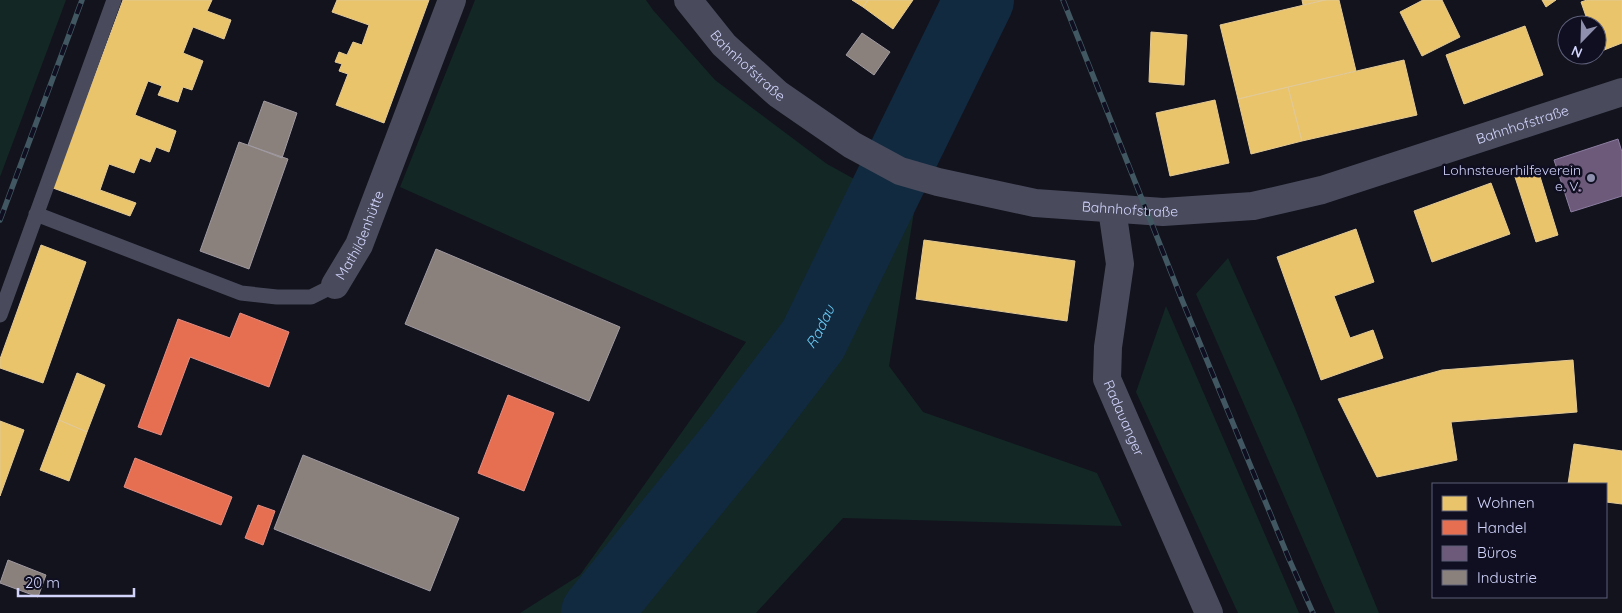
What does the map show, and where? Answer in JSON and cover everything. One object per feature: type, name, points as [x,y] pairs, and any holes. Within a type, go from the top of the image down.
[{"type":"street","name":"Mathildenhütte","points":[[335,284],[359,245],[452,0]]},
{"type":"street","name":"Bahnhofstraße","points":[[688,0],[724,45],[778,94],[852,145],[900,171],[938,182],[1035,203],[1163,212],[1253,206],[1322,190],[1622,92]]},
{"type":"street","name":"Radauanger","points":[[1112,208],[1120,264],[1108,347],[1107,379],[1209,613]]},
{"type":"lane","points":[[0,315],[114,0]]},
{"type":"lane","name":"Mathildenhütte","points":[[36,214],[241,293],[277,297],[311,297],[335,284]]},
{"type":"green space","points":[[0,0],[66,0],[0,177]]},
{"type":"green space","points":[[475,0],[646,0],[715,80],[827,164],[914,212],[889,366],[923,412],[1097,473],[1122,526],[843,518],[756,613],[520,613],[580,575],[746,342],[400,187]]},
{"type":"green space","points":[[1228,258],[1295,408],[1379,613],[1335,613],[1196,294]]},
{"type":"green space","points":[[1166,306],[1299,613],[1238,613],[1136,392]]},
{"type":"building: Wohnen","points":[[123,0],[212,0],[207,11],[231,20],[224,39],[193,27],[183,53],[203,61],[192,90],[183,87],[178,102],[158,95],[162,86],[148,81],[135,115],[176,131],[169,152],[156,147],[150,162],[140,158],[134,173],[109,164],[100,190],[136,203],[130,216],[53,188]]},
{"type":"building: Wohnen","points":[[337,0],[429,0],[384,123],[336,105],[348,74],[339,71],[342,64],[335,62],[339,52],[347,55],[353,42],[362,45],[369,25],[332,12]]},
{"type":"building: Wohnen","points":[[852,0],[868,0],[863,7]]},
{"type":"building: Wohnen","points":[[868,0],[913,0],[893,29],[863,7]]},
{"type":"building: Wohnen","points":[[1302,0],[1325,0],[1303,5]]},
{"type":"building: Wohnen","points":[[1325,0],[1339,0],[1356,71],[1238,99],[1220,25]]},
{"type":"building: Wohnen","points":[[1423,0],[1442,0],[1460,37],[1422,56],[1400,12]]},
{"type":"building: Wohnen","points":[[1542,0],[1556,0],[1546,7]]},
{"type":"building: Wohnen","points":[[1587,0],[1622,0],[1622,43],[1607,49],[1607,15],[1586,15],[1581,2]]},
{"type":"building: Wohnen","points":[[1525,26],[1543,75],[1464,104],[1446,55]]},
{"type":"building: Wohnen","points":[[1151,32],[1187,35],[1184,85],[1149,82]]},
{"type":"building: Wohnen","points":[[1404,60],[1417,115],[1302,141],[1288,87]]},
{"type":"building: Wohnen","points":[[1288,87],[1302,141],[1251,154],[1238,99]]},
{"type":"building: Wohnen","points":[[1215,100],[1229,163],[1170,176],[1156,113]]},
{"type":"building: Wohnen","points":[[1538,170],[1558,235],[1536,242],[1515,177]]},
{"type":"building: Wohnen","points":[[1491,183],[1510,234],[1432,262],[1414,211]]},
{"type":"building: Wohnen","points":[[1356,229],[1374,282],[1334,296],[1350,338],[1373,330],[1383,358],[1321,380],[1277,257]]},
{"type":"building: Wohnen","points":[[924,240],[1075,261],[1067,321],[916,299]]},
{"type":"building: Wohnen","points":[[41,245],[86,262],[43,383],[0,368],[0,359]]},
{"type":"building: Wohnen","points":[[1573,360],[1577,412],[1451,422],[1457,460],[1377,477],[1338,399],[1442,370]]},
{"type":"building: Wohnen","points":[[77,373],[105,385],[87,432],[59,420]]},
{"type":"building: Wohnen","points":[[59,420],[87,432],[69,481],[40,470]]},
{"type":"building: Wohnen","points":[[0,421],[24,430],[0,496]]},
{"type":"building: Wohnen","points":[[1574,444],[1622,451],[1622,504],[1607,502],[1607,483],[1568,483]]},
{"type":"building: Handel","points":[[240,313],[289,332],[269,387],[190,357],[161,435],[138,427],[178,319],[230,338]]},
{"type":"building: Handel","points":[[508,395],[554,413],[524,491],[478,473]]},
{"type":"building: Handel","points":[[135,458],[232,497],[221,525],[124,487]]},
{"type":"building: Handel","points":[[258,505],[275,511],[263,545],[245,538]]},
{"type":"building: Büros","name":"Lohnsteuerhilfeverein e. V.","points":[[1618,139],[1622,152],[1622,196],[1571,212],[1554,160]]},
{"type":"building: Industrie","points":[[862,33],[890,52],[874,75],[846,55]]},
{"type":"building: Industrie","points":[[264,101],[297,113],[282,158],[248,145]]},
{"type":"building: Industrie","points":[[239,142],[288,159],[249,269],[200,251]]},
{"type":"building: Industrie","points":[[436,249],[620,327],[589,401],[405,324]]},
{"type":"building: Industrie","points":[[303,455],[459,518],[430,591],[274,529]]},
{"type":"building: Industrie","points":[[8,560],[46,575],[38,597],[0,583]]},
{"type":"waterway","name":"Radau","points":[[596,613],[740,436],[813,340],[979,0]]},
{"type":"railway","points":[[0,220],[82,0]]},
{"type":"railway","points":[[1063,0],[1182,300],[1313,613]]},
{"type":"place","name":"Lohnsteuerhilfeverein e. V.","points":[[1591,178]]}]
